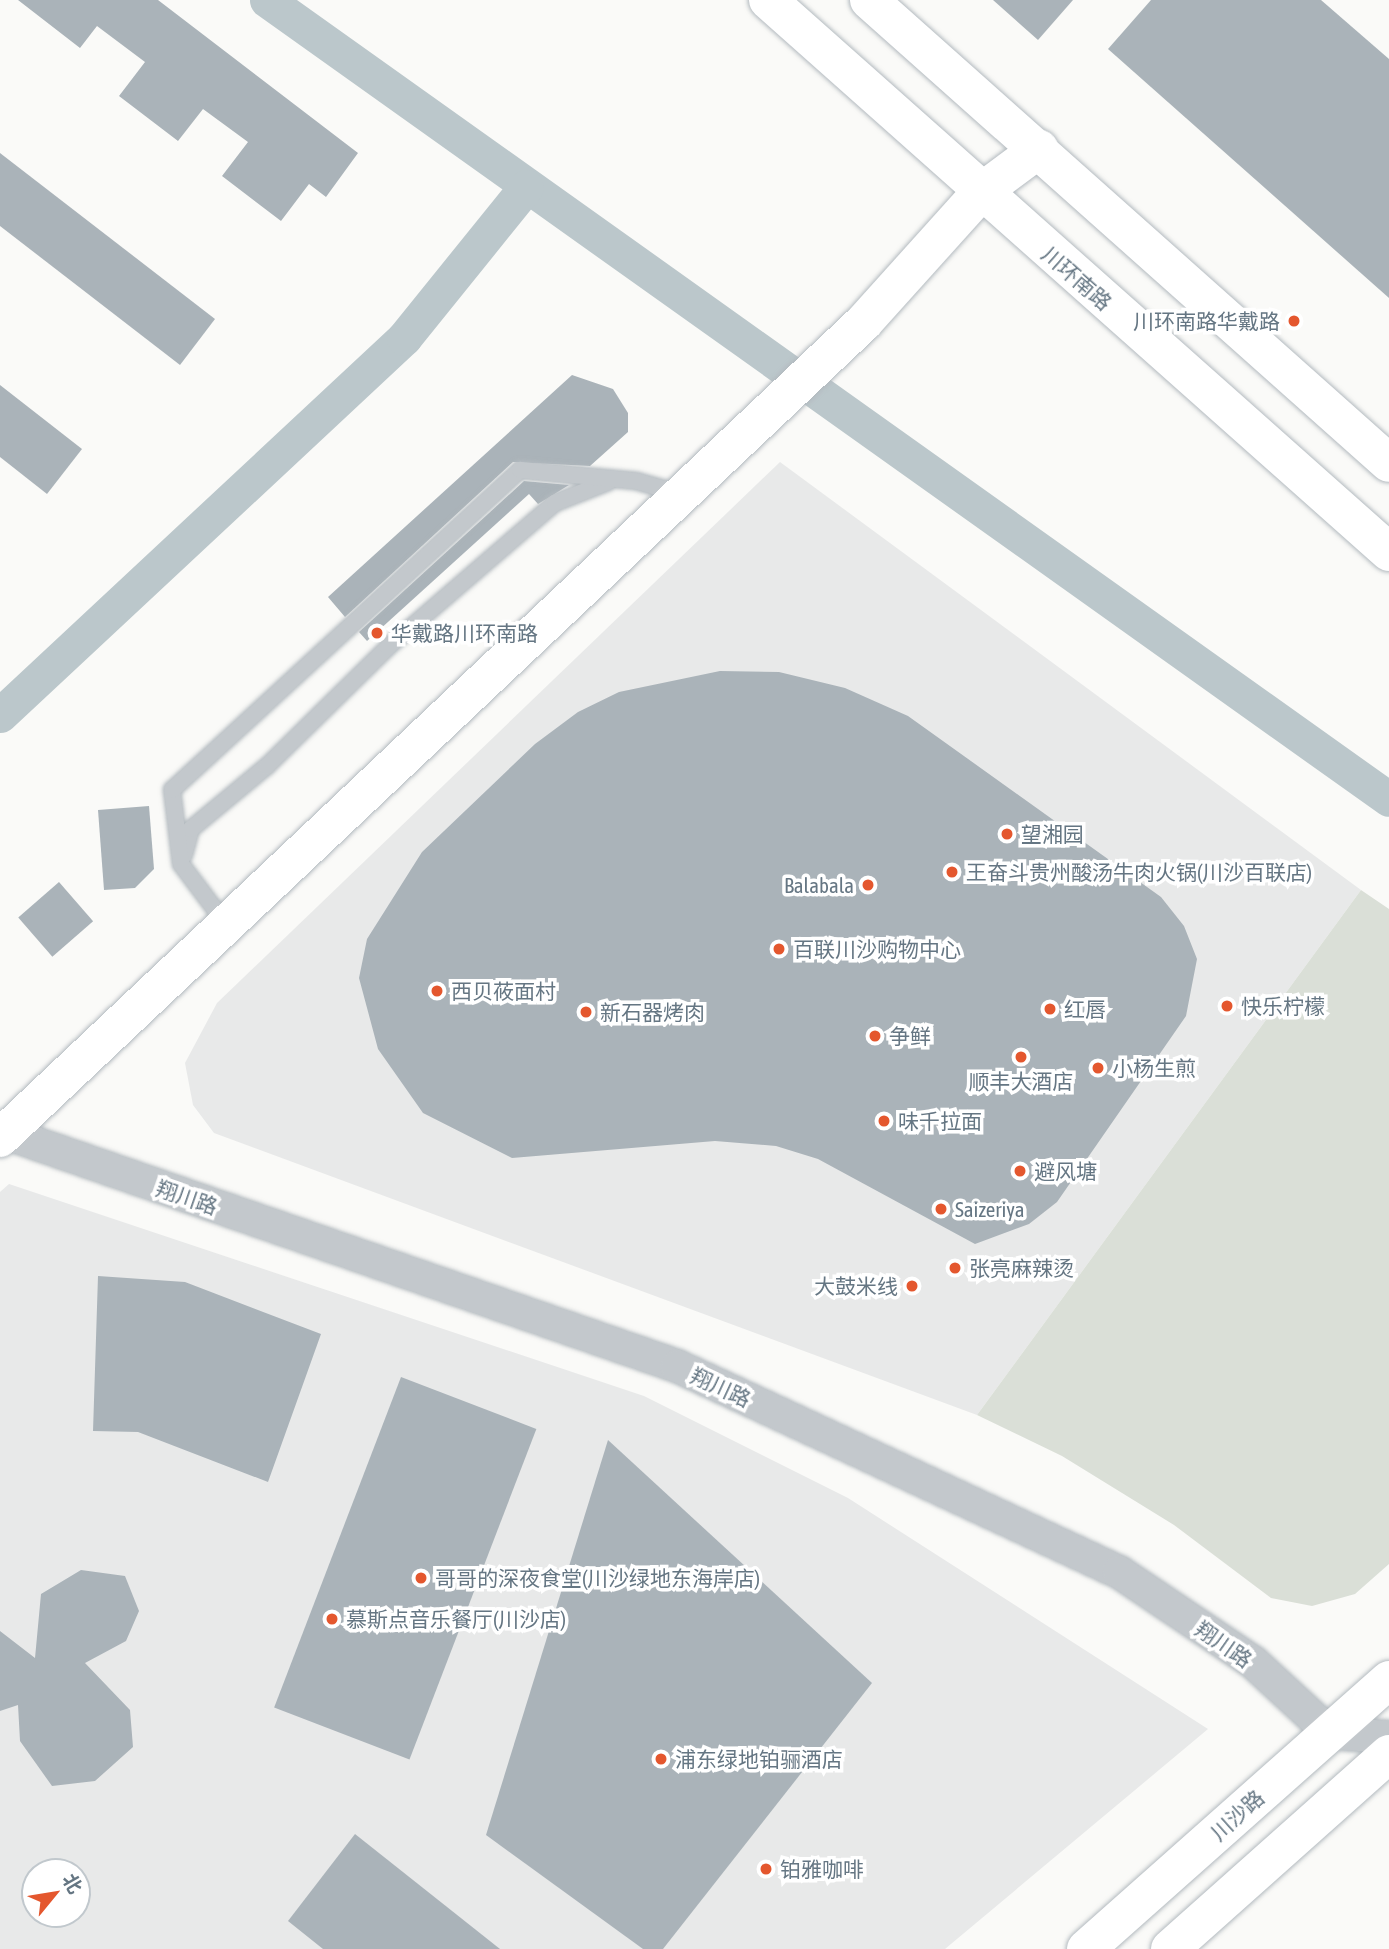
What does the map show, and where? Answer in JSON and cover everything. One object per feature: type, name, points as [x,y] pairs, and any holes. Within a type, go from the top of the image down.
[{"type":"main road","name":"川环南路","points":[[768,0],[980,193],[1389,552]]},
{"type":"main road","points":[[869,0],[1389,463]]},
{"type":"main road","points":[[2,1134],[678,493],[864,322],[980,193],[1039,149]]},
{"type":"main road","name":"川沙路","points":[[1086,1949],[1389,1680]]},
{"type":"main road","points":[[1170,1949],[1389,1754]]},
{"type":"street","name":"翔川路","points":[[2,1134],[677,1366],[1119,1572],[1253,1662],[1329,1733]]},
{"type":"street","points":[[1329,1733],[1389,1737]]},
{"type":"lane","points":[[226,924],[181,864],[172,790],[520,470],[610,481],[636,481],[678,493]]},
{"type":"lane","points":[[181,864],[191,829],[267,766],[388,647],[555,503],[610,481]]},
{"type":"shaded area","points":[[780,462],[1361,890],[977,1415],[214,1133],[193,1105],[185,1063],[217,1003]]},
{"type":"shaded area","points":[[1361,890],[1389,909],[1389,1564],[1355,1594],[1312,1606],[1271,1598],[1174,1525],[1062,1456],[977,1415]]},
{"type":"shaded area","points":[[9,1184],[644,1396],[848,1498],[1208,1729],[945,1949],[0,1949],[0,1192]]},
{"type":"building","points":[[18,0],[158,0],[358,153],[326,197],[309,184],[281,221],[222,176],[248,142],[203,109],[178,141],[119,96],[145,62],[97,26],[80,48]]},
{"type":"building","points":[[993,0],[1073,0],[1038,40]]},
{"type":"building","points":[[1151,0],[1321,0],[1389,59],[1389,298],[1108,49]]},
{"type":"building","points":[[0,153],[215,319],[180,365],[0,226]]},
{"type":"building","points":[[572,375],[613,389],[628,413],[628,432],[590,466],[513,462],[345,617],[328,597]]},
{"type":"building","points":[[0,385],[82,449],[47,494],[0,457]]},
{"type":"building","points":[[524,481],[569,485],[538,504],[529,494],[367,641],[359,632]]},
{"type":"building","name":"百联川沙购物中心","points":[[720,671],[779,672],[845,688],[908,716],[1161,897],[1184,926],[1197,959],[1186,1016],[1057,1202],[1029,1224],[975,1244],[818,1159],[776,1146],[715,1141],[512,1158],[423,1113],[378,1049],[359,978],[367,939],[422,852],[535,744],[578,712],[619,692]]},
{"type":"building","points":[[149,806],[154,869],[135,888],[104,890],[98,810]]},
{"type":"building","points":[[59,882],[93,921],[52,957],[18,917]]},
{"type":"building","points":[[98,1276],[185,1282],[321,1334],[268,1482],[138,1432],[93,1431]]},
{"type":"building","points":[[401,1377],[536,1429],[410,1759],[274,1707]]},
{"type":"building","name":"浦东绿地铂骊酒店","points":[[608,1440],[872,1683],[663,1949],[643,1949],[486,1835]]},
{"type":"building","points":[[81,1570],[125,1576],[139,1611],[126,1641],[85,1663],[130,1710],[133,1747],[95,1781],[52,1786],[20,1741],[18,1705],[0,1711],[0,1631],[35,1658],[41,1594]]},
{"type":"building","points":[[355,1834],[500,1949],[323,1949],[288,1921]]},
{"type":"waterway","points":[[267,0],[1389,799]]},
{"type":"waterway","points":[[0,715],[404,338],[526,187]]},
{"type":"place","name":"川环南路华戴路","points":[[1294,321]]},
{"type":"place","name":"华戴路川环南路","points":[[377,633]]},
{"type":"place","name":"望湘园","points":[[1007,834]]},
{"type":"place","name":"王奋斗贵州酸汤牛肉火锅(川沙百联店)","points":[[952,872]]},
{"type":"place","name":"Balabala","points":[[868,885]]},
{"type":"place","name":"百联川沙购物中心","points":[[779,949]]},
{"type":"place","name":"西贝莜面村","points":[[437,991]]},
{"type":"place","name":"快乐柠檬","points":[[1227,1006]]},
{"type":"place","name":"红唇","points":[[1050,1009]]},
{"type":"place","name":"新石器烤肉","points":[[586,1012]]},
{"type":"place","name":"争鲜","points":[[875,1036]]},
{"type":"place","name":"顺丰大酒店","points":[[1021,1057]]},
{"type":"place","name":"小杨生煎","points":[[1098,1068]]},
{"type":"place","name":"味千拉面","points":[[884,1121]]},
{"type":"place","name":"避风塘","points":[[1020,1171]]},
{"type":"place","name":"Saizeriya","points":[[941,1209]]},
{"type":"place","name":"张亮麻辣烫","points":[[955,1268]]},
{"type":"place","name":"大鼓米线","points":[[912,1286]]},
{"type":"place","name":"哥哥的深夜食堂(川沙绿地东海岸店)","points":[[421,1578]]},
{"type":"place","name":"慕斯点音乐餐厅(川沙店)","points":[[332,1619]]},
{"type":"place","name":"浦东绿地铂骊酒店","points":[[661,1759]]},
{"type":"place","name":"铂雅咖啡","points":[[766,1869]]}]
